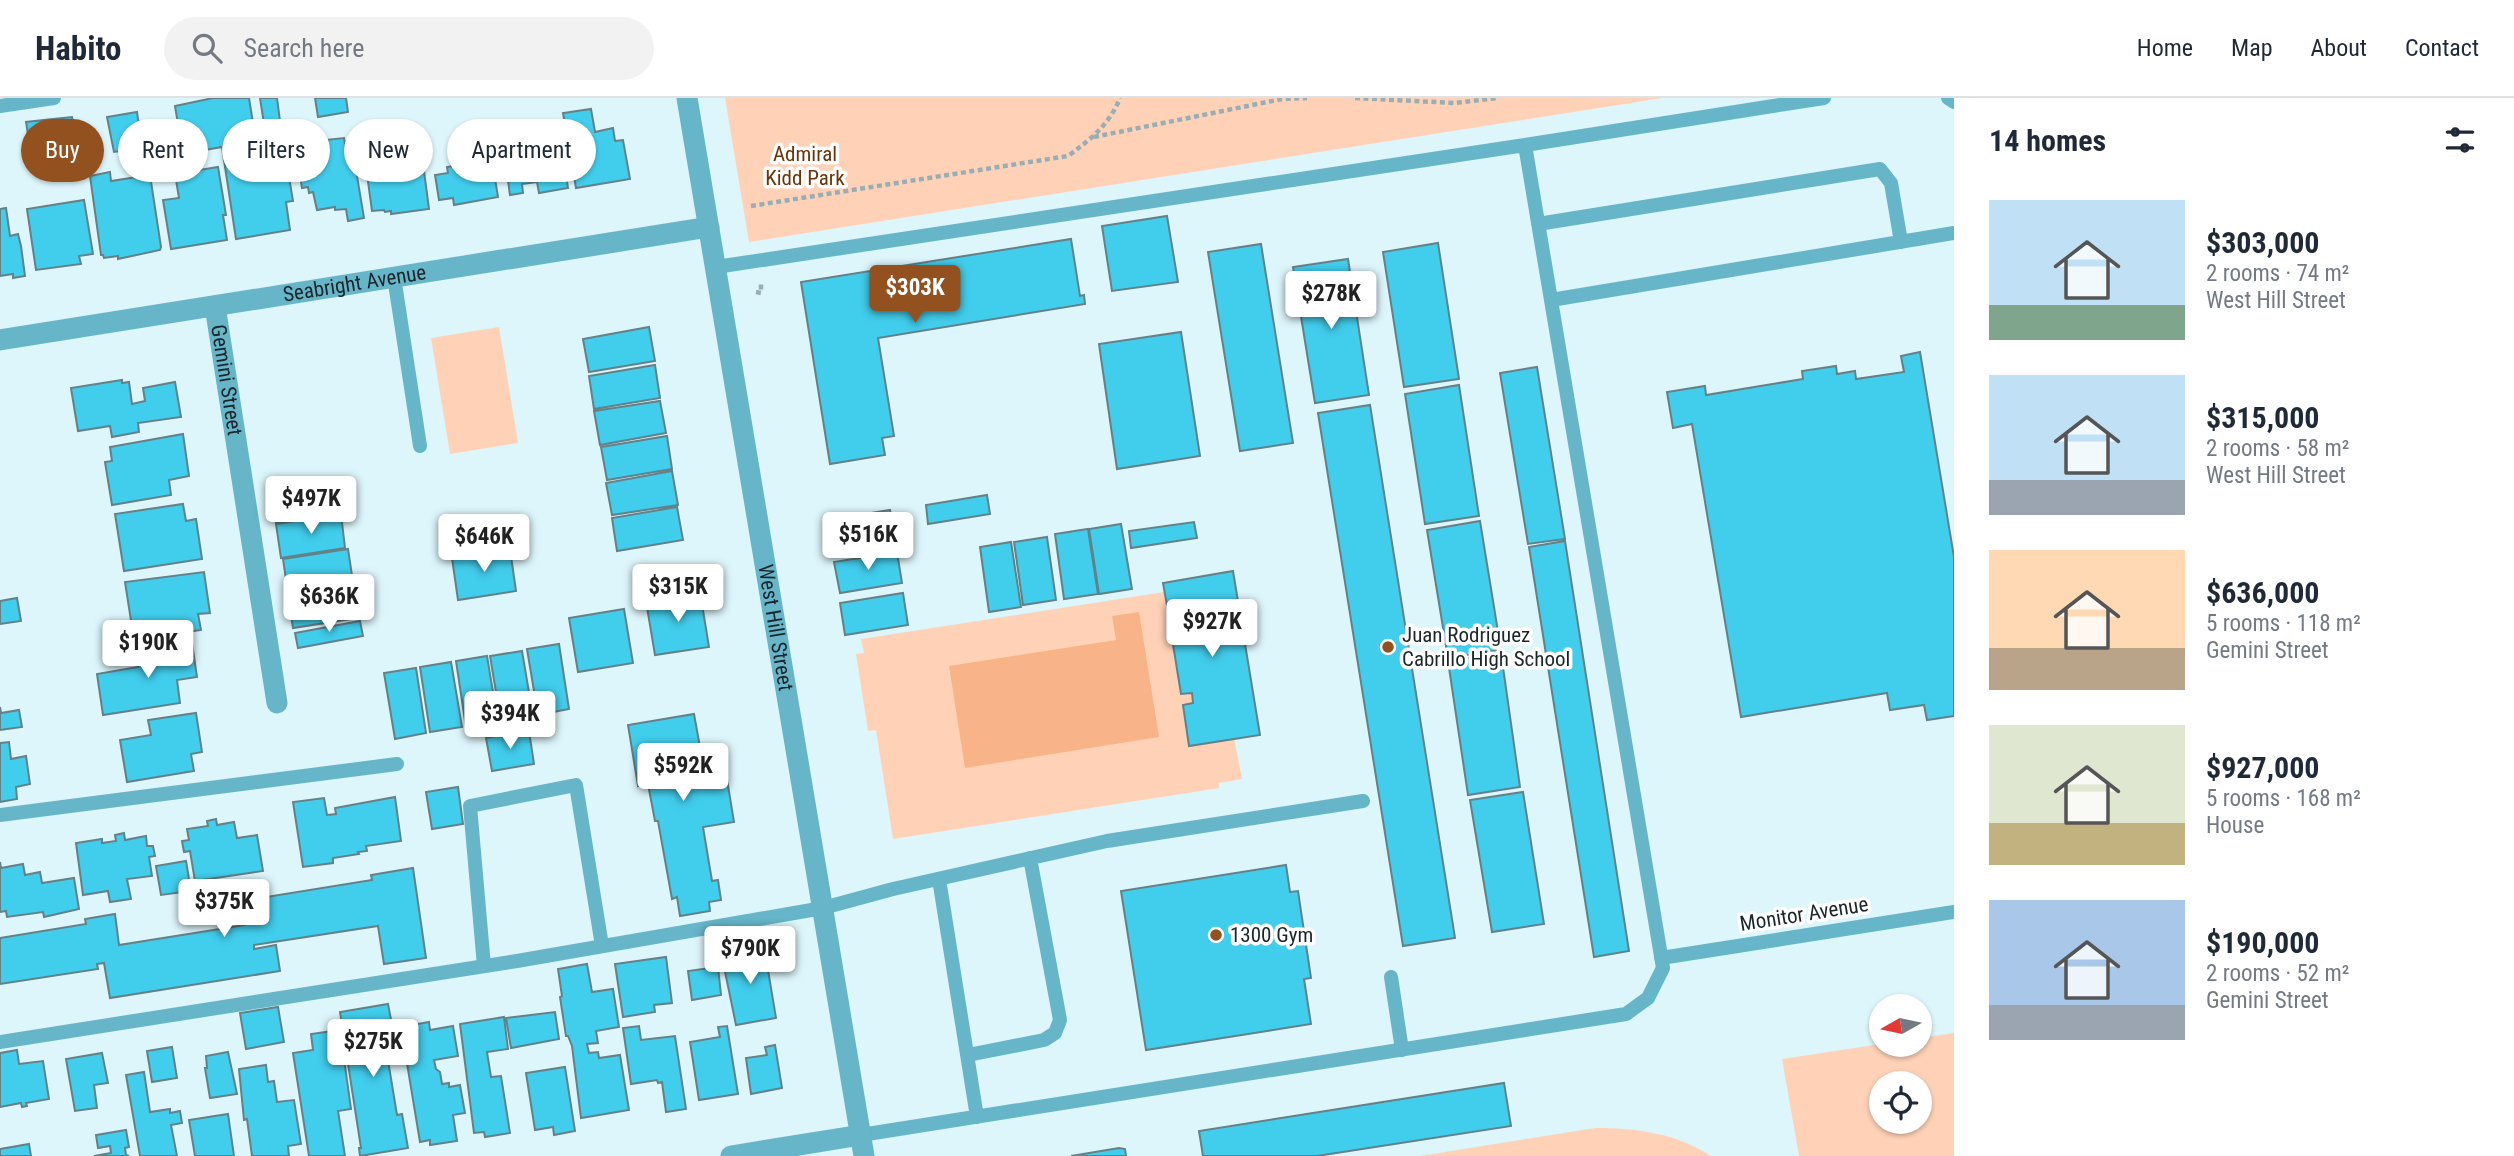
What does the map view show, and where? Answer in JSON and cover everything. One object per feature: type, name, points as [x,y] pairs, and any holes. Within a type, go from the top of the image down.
[{"type":"street","name":"West Hill Street","points":[[687,98],[863,1146]]},
{"type":"street","name":"Seabright Avenue","points":[[0,340],[709,227]]},
{"type":"street","name":"Gemini Street","points":[[215,306],[277,703]]},
{"type":"street","points":[[731,1156],[863,1146]]},
{"type":"lane","points":[[0,106],[54,98]]},
{"type":"lane","points":[[716,267],[1824,98]]},
{"type":"lane","points":[[1948,98],[1954,102]]},
{"type":"lane","points":[[863,1146],[976,1117],[1626,1014],[1648,998],[1663,968],[1525,145]]},
{"type":"lane","points":[[1538,224],[1880,169],[1891,183],[1901,242]]},
{"type":"lane","points":[[1551,300],[1954,233]]},
{"type":"lane","points":[[394,277],[420,446]]},
{"type":"lane","points":[[0,815],[397,764]]},
{"type":"lane","points":[[484,966],[470,806],[576,785],[602,946]]},
{"type":"lane","points":[[0,1042],[484,966],[823,908],[1107,841],[1363,801]]},
{"type":"lane","points":[[968,1055],[1044,1040],[1055,1033],[1060,1020],[1030,858]]},
{"type":"lane","points":[[939,879],[976,1117]]},
{"type":"lane","name":"Monitor Avenue","points":[[1661,958],[1954,912]]},
{"type":"lane","points":[[1391,977],[1402,1050]]},
{"type":"path","points":[[751,206],[1068,156],[1094,137],[1112,116],[1120,98]]},
{"type":"path","points":[[1094,137],[1282,99],[1307,98]]},
{"type":"path","points":[[1355,98],[1454,103],[1498,98]]},
{"type":"path","points":[[756,292],[761,293],[760,282]]},
{"type":"green space","name":"Admiral Kidd Park","points":[[725,98],[1662,98],[749,242]]},
{"type":"green space","points":[[499,327],[518,443],[450,454],[431,338]]},
{"type":"green space","points":[[1233,571],[1260,735],[1234,738],[1242,779],[1219,783],[1219,788],[893,839],[876,730],[868,731],[856,654],[864,653],[861,639],[1164,592],[1163,583]]},
{"type":"green space","points":[[1954,1033],[1954,1156],[1799,1156],[1782,1059],[1869,1046],[1869,1057],[1932,1057],[1932,1036]]},
{"type":"green space","points":[[1595,1128],[1655,1133],[1684,1142],[1711,1156],[1420,1156]]},
{"type":"shaded area","points":[[1139,612],[1159,737],[965,768],[949,666],[1116,640],[1112,616]]},
{"type":"building","points":[[213,98],[249,98],[252,119],[222,119],[222,147],[208,150],[208,119],[177,119],[175,106]]},
{"type":"building","points":[[260,98],[277,98],[280,119],[263,119]]},
{"type":"building","points":[[315,98],[346,98],[348,112],[318,117]]},
{"type":"building","points":[[591,109],[593,119],[564,119],[563,113]]},
{"type":"building","points":[[137,112],[138,119],[118,119],[118,151],[114,152],[107,117]]},
{"type":"building","points":[[613,128],[615,141],[623,140],[630,179],[576,188],[575,182],[596,182],[596,132]]},
{"type":"building","points":[[344,138],[344,182],[358,182],[364,218],[348,221],[346,209],[335,210],[335,207],[317,210],[313,192],[309,193],[308,187],[302,188],[301,182],[330,182],[330,140]]},
{"type":"building","points":[[218,167],[227,240],[171,249],[163,200],[179,198],[176,182],[208,182],[208,169]]},
{"type":"building","points":[[110,172],[111,181],[151,182],[160,250],[118,259],[118,256],[104,258],[101,255],[91,182],[104,182],[104,173]]},
{"type":"building","points":[[447,173],[447,182],[496,182],[498,197],[454,205],[453,198],[439,200],[435,175]]},
{"type":"building","points":[[227,182],[290,182],[293,201],[286,202],[290,230],[236,239]]},
{"type":"building","points":[[368,182],[425,182],[429,209],[391,214],[391,211],[372,211]]},
{"type":"building","points":[[508,182],[537,182],[522,184],[523,193],[510,195]]},
{"type":"building","points":[[537,182],[567,182],[568,188],[539,193]]},
{"type":"building","points":[[84,200],[93,254],[79,256],[81,264],[36,270],[27,209]]},
{"type":"building","points":[[6,208],[10,236],[18,234],[25,276],[0,276],[0,209]]},
{"type":"building","points":[[1167,216],[1178,282],[1112,291],[1102,226]]},
{"type":"building","points":[[1071,239],[1080,296],[1084,295],[1085,304],[878,338],[894,436],[882,438],[885,455],[830,464],[801,282]]},
{"type":"building","points":[[1438,243],[1459,379],[1404,387],[1383,252]]},
{"type":"building","points":[[1261,244],[1293,443],[1240,451],[1208,252]]},
{"type":"building","points":[[1348,259],[1369,395],[1315,403],[1293,267]]},
{"type":"building","points":[[649,327],[655,361],[589,372],[583,339]]},
{"type":"building","points":[[1181,332],[1200,456],[1117,469],[1099,344]]},
{"type":"building","points":[[1920,352],[1954,557],[1954,716],[1927,720],[1924,705],[1890,710],[1887,693],[1741,717],[1692,424],[1673,428],[1667,392],[1705,386],[1706,395],[1803,379],[1802,371],[1836,366],[1837,374],[1855,371],[1856,379],[1904,372],[1901,356]]},
{"type":"building","points":[[655,365],[660,398],[594,409],[589,376]]},
{"type":"building","points":[[1537,367],[1565,539],[1528,544],[1500,373]]},
{"type":"building","points":[[122,380],[122,383],[129,382],[132,404],[145,401],[143,388],[175,382],[181,417],[138,423],[139,432],[112,437],[110,426],[78,431],[71,388]]},
{"type":"building","points":[[1459,385],[1479,516],[1425,524],[1405,394]]},
{"type":"building","points":[[660,401],[666,433],[600,445],[594,411]]},
{"type":"building","points":[[1370,405],[1455,938],[1403,946],[1318,413]]},
{"type":"building","points":[[183,434],[189,476],[169,480],[171,495],[112,505],[105,462],[112,461],[110,447]]},
{"type":"building","points":[[667,436],[672,469],[607,480],[601,447]]},
{"type":"building","points":[[672,471],[678,505],[612,515],[606,483]]},
{"type":"building","points":[[336,478],[341,511],[276,522],[271,488]]},
{"type":"building","points":[[987,495],[990,514],[928,524],[926,505]]},
{"type":"building","points":[[183,504],[186,521],[196,519],[202,559],[124,571],[115,514]]},
{"type":"building","points":[[677,507],[683,540],[617,551],[612,518]]},
{"type":"building","points":[[890,510],[895,542],[833,552],[828,520]]},
{"type":"building","points":[[341,514],[345,548],[281,558],[276,524]]},
{"type":"building","points":[[1480,521],[1501,650],[1448,658],[1427,530]]},
{"type":"building","points":[[1194,522],[1197,538],[1131,548],[1129,531]]},
{"type":"building","points":[[1121,524],[1132,589],[1099,594],[1089,529]]},
{"type":"building","points":[[1088,529],[1098,594],[1064,599],[1055,534]]},
{"type":"building","points":[[1047,537],[1056,600],[1023,605],[1014,542]]},
{"type":"building","points":[[1565,541],[1629,951],[1594,957],[1529,547]]},
{"type":"building","points":[[1011,542],[1021,607],[989,612],[980,547]]},
{"type":"building","points":[[348,549],[353,582],[288,593],[283,559]]},
{"type":"building","points":[[510,549],[516,591],[458,600],[452,558]]},
{"type":"building","points":[[897,552],[902,583],[840,593],[834,562]]},
{"type":"building","points":[[1233,571],[1260,735],[1189,746],[1183,705],[1193,703],[1192,693],[1181,694],[1171,632],[1182,630],[1181,620],[1170,622],[1163,583]]},
{"type":"building","points":[[204,572],[210,613],[198,614],[201,630],[134,640],[125,582]]},
{"type":"building","points":[[353,585],[358,618],[293,628],[288,595]]},
{"type":"building","points":[[700,592],[709,647],[655,655],[646,601]]},
{"type":"building","points":[[903,593],[908,625],[845,635],[840,603]]},
{"type":"building","points":[[17,598],[21,621],[0,624],[0,601]]},
{"type":"building","points":[[624,609],[633,663],[578,672],[569,618]]},
{"type":"building","points":[[360,621],[363,636],[298,648],[295,633]]},
{"type":"building","points":[[192,643],[197,677],[177,680],[180,703],[103,715],[97,674],[138,667],[135,652]]},
{"type":"building","points":[[559,644],[569,709],[538,715],[527,649]]},
{"type":"building","points":[[522,651],[533,716],[501,722],[490,656]]},
{"type":"building","points":[[1501,653],[1520,787],[1468,795],[1448,661]]},
{"type":"building","points":[[487,656],[498,722],[466,727],[456,661]]},
{"type":"building","points":[[451,662],[462,727],[430,732],[420,667]]},
{"type":"building","points":[[416,668],[426,733],[395,739],[384,673]]},
{"type":"building","points":[[0,707],[1,713],[19,710],[22,727],[0,730]]},
{"type":"building","points":[[196,713],[202,752],[191,754],[194,771],[127,782],[120,740],[151,735],[148,720]]},
{"type":"building","points":[[694,714],[700,747],[706,746],[708,757],[723,755],[734,822],[703,827],[712,881],[718,880],[721,900],[709,902],[710,911],[680,916],[677,897],[672,899],[658,821],[655,821],[648,784],[638,786],[628,725]]},
{"type":"building","points":[[529,731],[534,764],[492,771],[486,738]]},
{"type":"building","points":[[9,742],[11,759],[26,756],[30,784],[16,787],[17,799],[0,802],[0,743]]},
{"type":"building","points":[[458,787],[463,824],[432,829],[426,792]]},
{"type":"building","points":[[1523,792],[1544,924],[1492,932],[1470,800]]},
{"type":"building","points":[[395,797],[401,841],[366,846],[367,851],[333,858],[333,863],[303,867],[293,802],[324,798],[327,815],[336,814],[335,808]]},
{"type":"building","points":[[216,819],[217,825],[234,822],[237,838],[257,835],[263,871],[195,881],[190,851],[184,852],[182,841],[189,840],[187,829],[208,826],[207,821]]},
{"type":"building","points":[[124,833],[125,840],[146,836],[147,846],[153,846],[155,856],[149,857],[152,876],[127,879],[131,899],[110,902],[108,891],[83,895],[76,843],[102,839],[102,843],[116,841],[115,835]]},
{"type":"building","points":[[186,861],[191,891],[161,895],[156,866]]},
{"type":"building","points":[[0,862],[1,868],[23,864],[25,875],[40,872],[42,883],[74,878],[79,909],[44,917],[43,912],[7,917],[6,911],[0,912]]},
{"type":"building","name":"1300 Gym","points":[[1286,865],[1290,892],[1298,891],[1311,978],[1304,979],[1311,1024],[1146,1050],[1121,891]]},
{"type":"building","points":[[413,868],[426,958],[384,964],[378,926],[254,945],[254,949],[276,945],[280,971],[110,998],[104,963],[97,964],[98,969],[0,984],[0,938],[86,924],[85,919],[115,914],[119,945],[245,925],[241,901],[372,880],[371,875]]},
{"type":"building","points":[[764,946],[776,1018],[736,1025],[722,957],[735,955],[734,951]]},
{"type":"building","points":[[666,957],[672,1003],[654,1005],[655,1012],[623,1017],[615,964]]},
{"type":"building","points":[[587,964],[592,992],[613,989],[619,1027],[596,1031],[598,1043],[587,1044],[589,1053],[598,1052],[599,1058],[620,1055],[629,1110],[581,1118],[572,1046],[566,1036],[558,969]]},
{"type":"building","points":[[718,967],[721,995],[692,1000],[688,971]]},
{"type":"building","points":[[388,1004],[395,1040],[385,1042],[397,1115],[402,1114],[408,1148],[360,1156],[340,1012]]},
{"type":"building","points":[[278,1007],[284,1042],[246,1049],[240,1013]]},
{"type":"building","points":[[555,1012],[559,1039],[511,1048],[506,1018]]},
{"type":"building","points":[[504,1017],[508,1049],[487,1052],[491,1077],[501,1076],[510,1133],[485,1137],[484,1132],[474,1133],[460,1024]]},
{"type":"building","points":[[429,1022],[430,1030],[453,1026],[458,1056],[434,1060],[442,1084],[449,1083],[449,1087],[460,1085],[465,1113],[453,1115],[457,1141],[430,1145],[430,1140],[420,1142],[401,1027]]},
{"type":"building","points":[[639,1026],[641,1040],[675,1036],[686,1109],[666,1112],[662,1082],[658,1083],[657,1080],[631,1084],[623,1028]]},
{"type":"building","points":[[727,1026],[738,1094],[699,1100],[690,1042],[720,1037],[718,1027]]},
{"type":"building","points":[[340,1030],[351,1109],[338,1111],[345,1156],[309,1156],[293,1053],[313,1050],[311,1034]]},
{"type":"building","points":[[775,1045],[782,1088],[751,1094],[746,1058],[767,1055],[765,1047]]},
{"type":"building","points":[[172,1047],[177,1078],[152,1082],[147,1051]]},
{"type":"building","points":[[17,1050],[19,1064],[43,1061],[49,1099],[26,1103],[27,1106],[22,1107],[21,1103],[0,1107],[0,1053]]},
{"type":"building","points":[[228,1052],[237,1094],[210,1098],[205,1068],[206,1056]]},
{"type":"building","points":[[102,1053],[108,1083],[94,1085],[97,1108],[75,1111],[66,1059]]},
{"type":"building","points":[[266,1065],[268,1082],[274,1081],[277,1102],[294,1100],[301,1144],[288,1146],[289,1156],[252,1156],[247,1119],[244,1120],[239,1069]]},
{"type":"building","points":[[565,1067],[575,1131],[554,1135],[553,1127],[535,1130],[526,1073]]},
{"type":"building","points":[[144,1072],[150,1112],[170,1109],[170,1113],[180,1111],[182,1123],[171,1125],[177,1156],[140,1156],[126,1075]]},
{"type":"building","points":[[1504,1083],[1511,1126],[1317,1156],[1203,1156],[1199,1131]]},
{"type":"building","points":[[228,1114],[234,1156],[195,1156],[189,1120]]},
{"type":"building","points":[[126,1130],[129,1147],[125,1148],[126,1155],[129,1156],[94,1156],[111,1153],[110,1146],[98,1148],[96,1135]]},
{"type":"building","points":[[29,1144],[31,1156],[0,1156],[0,1149]]},
{"type":"building","points":[[1125,1149],[1126,1156],[1071,1156]]},
{"type":"place","name":"Juan Rodriguez Cabrillo High School","points":[[1388,647]]},
{"type":"place","name":"1300 Gym","points":[[1216,935]]}]
